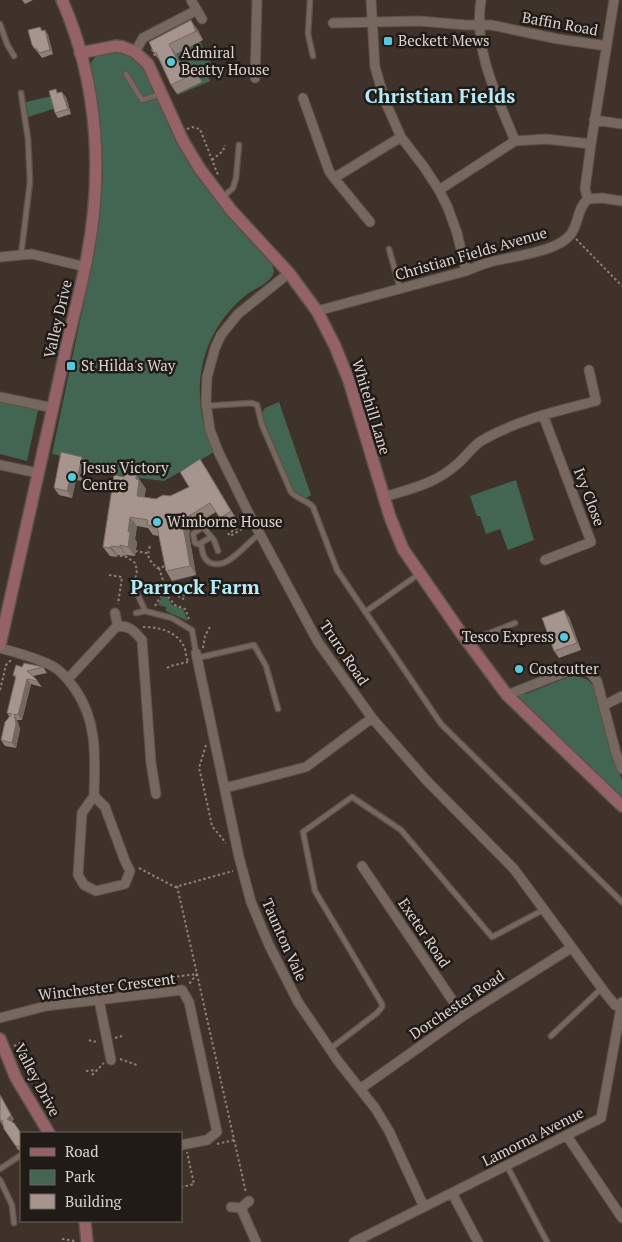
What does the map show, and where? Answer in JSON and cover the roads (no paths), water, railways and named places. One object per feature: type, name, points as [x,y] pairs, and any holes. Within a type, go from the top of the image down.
[{"type":"street","name":"Valley Drive","points":[[0,646],[3,614],[86,267],[94,218],[97,153],[91,100],[71,20],[62,0]]},
{"type":"street","points":[[192,0],[202,19]]},
{"type":"street","points":[[255,78],[257,0]]},
{"type":"street","points":[[371,0],[375,67],[385,101],[401,137],[439,190],[457,233],[466,271]]},
{"type":"street","points":[[481,0],[479,25],[484,60],[514,141]]},
{"type":"street","points":[[617,1],[594,120],[585,189],[588,199],[602,198],[622,201]]},
{"type":"street","points":[[135,52],[143,38],[197,10]]},
{"type":"street","points":[[333,23],[419,21],[479,25]]},
{"type":"street","name":"Baffin Road","points":[[479,25],[491,25],[607,46]]},
{"type":"street","name":"Whitehill Lane","points":[[80,53],[116,46],[135,52],[146,61],[179,133],[200,169],[252,234],[289,273],[317,311],[335,346],[349,381],[384,497],[403,549],[507,695],[622,806]]},
{"type":"street","points":[[303,98],[329,171],[370,222]]},
{"type":"street","points":[[594,120],[622,124]]},
{"type":"street","points":[[334,178],[401,137]]},
{"type":"street","points":[[439,190],[514,141],[546,139],[591,144]]},
{"type":"street","name":"Christian Fields Avenue","points":[[317,311],[466,271],[485,263],[550,248],[571,234],[582,204],[588,199]]},
{"type":"street","points":[[0,256],[32,254],[86,267]]},
{"type":"street","name":"Truro Road","points":[[289,273],[238,314],[221,335],[209,366],[206,390],[206,406],[210,430],[216,446],[260,534],[318,642],[372,718],[427,780],[514,869],[614,1004],[621,1005]]},
{"type":"street","points":[[384,497],[431,483],[456,466],[479,442],[512,426],[542,415],[596,401],[589,370]]},
{"type":"street","points":[[0,397],[53,408]]},
{"type":"street","name":"Ivy Close","points":[[542,415],[592,542],[545,560]]},
{"type":"street","points":[[0,465],[38,473]]},
{"type":"street","points":[[116,611],[118,627]]},
{"type":"street","points":[[118,627],[130,628],[144,644],[151,763],[156,794]]},
{"type":"street","points":[[68,679],[118,627]]},
{"type":"street","points":[[0,646],[55,668],[68,679],[84,701],[93,727],[95,756],[94,796],[82,813],[78,875],[84,885],[96,891],[125,884],[130,871],[105,808],[94,796]]},
{"type":"street","name":"Taunton Vale","points":[[196,657],[251,902],[269,945],[298,1002],[389,1131],[424,1206]]},
{"type":"street","points":[[507,695],[568,671],[588,670],[597,681],[619,752],[622,769]]},
{"type":"street","points":[[605,705],[622,696]]},
{"type":"street","points":[[225,788],[306,767],[372,718]]},
{"type":"street","name":"Exeter Road","points":[[362,866],[463,1016]]},
{"type":"street","name":"Dorchester Road","points":[[360,1089],[463,1016],[571,948]]},
{"type":"street","name":"Winchester Crescent","points":[[0,1018],[41,1007],[184,991],[190,1005],[217,1132],[207,1140],[184,1148]]},
{"type":"street","points":[[99,1000],[111,1060]]},
{"type":"street","name":"Lamorna Avenue","points":[[354,1242],[599,1120],[602,1116],[621,1005]]},
{"type":"street","name":"Valley Drive","points":[[0,1039],[16,1078],[48,1132]]},
{"type":"street","points":[[567,1136],[622,1218]]},
{"type":"street","points":[[452,1193],[478,1242]]},
{"type":"street","points":[[248,1199],[236,1207],[256,1242]]},
{"type":"street","points":[[83,1241],[84,1222]]},
{"type":"lane","points":[[310,0],[308,34],[313,56]]},
{"type":"lane","points":[[0,24],[6,44],[14,56]]},
{"type":"lane","points":[[126,74],[142,100],[162,94]]},
{"type":"lane","points":[[20,255],[30,182],[28,139],[21,93]]},
{"type":"lane","points":[[222,198],[233,188],[236,178],[238,145]]},
{"type":"lane","points":[[389,249],[400,288]]},
{"type":"lane","points":[[206,406],[251,403],[257,405],[262,425],[289,488],[294,495],[313,507],[337,570],[441,724],[622,902]]},
{"type":"lane","points":[[211,538],[201,544],[195,542],[194,532],[203,527],[215,542],[218,551]]},
{"type":"lane","points":[[201,544],[206,560],[213,564],[220,564],[235,557],[252,539],[260,534]]},
{"type":"lane","points":[[365,612],[420,573]]},
{"type":"lane","points":[[135,588],[145,610]]},
{"type":"lane","points":[[136,613],[145,610],[168,616],[191,629],[194,635],[196,657],[254,645],[266,666],[278,709]]},
{"type":"lane","points":[[468,642],[515,623]]},
{"type":"lane","points":[[330,1049],[377,1013],[382,1007],[382,1004],[315,891],[303,832],[352,797],[401,830],[492,937],[543,910]]},
{"type":"lane","points":[[551,1036],[602,988]]},
{"type":"lane","points":[[0,1169],[20,1156]]},
{"type":"lane","points":[[507,1166],[547,1242]]},
{"type":"lane","points":[[0,1180],[12,1205],[14,1223]]},
{"type":"place","name":"Beckett Mews","points":[[388,41]]},
{"type":"place","name":"Admiral Beatty House","points":[[171,62]]},
{"type":"place","name":"St Hilda's Way","points":[[71,366]]},
{"type":"place","name":"Jesus Victory Centre","points":[[72,477]]},
{"type":"place","name":"Wimborne House","points":[[157,522]]},
{"type":"place","name":"Tesco Express","points":[[564,637]]},
{"type":"place","name":"Costcutter","points":[[519,669]]},
{"type":"district","name":"Christian Fields","points":[[440,96]]},
{"type":"district","name":"Parrock Farm","points":[[195,587]]}]
